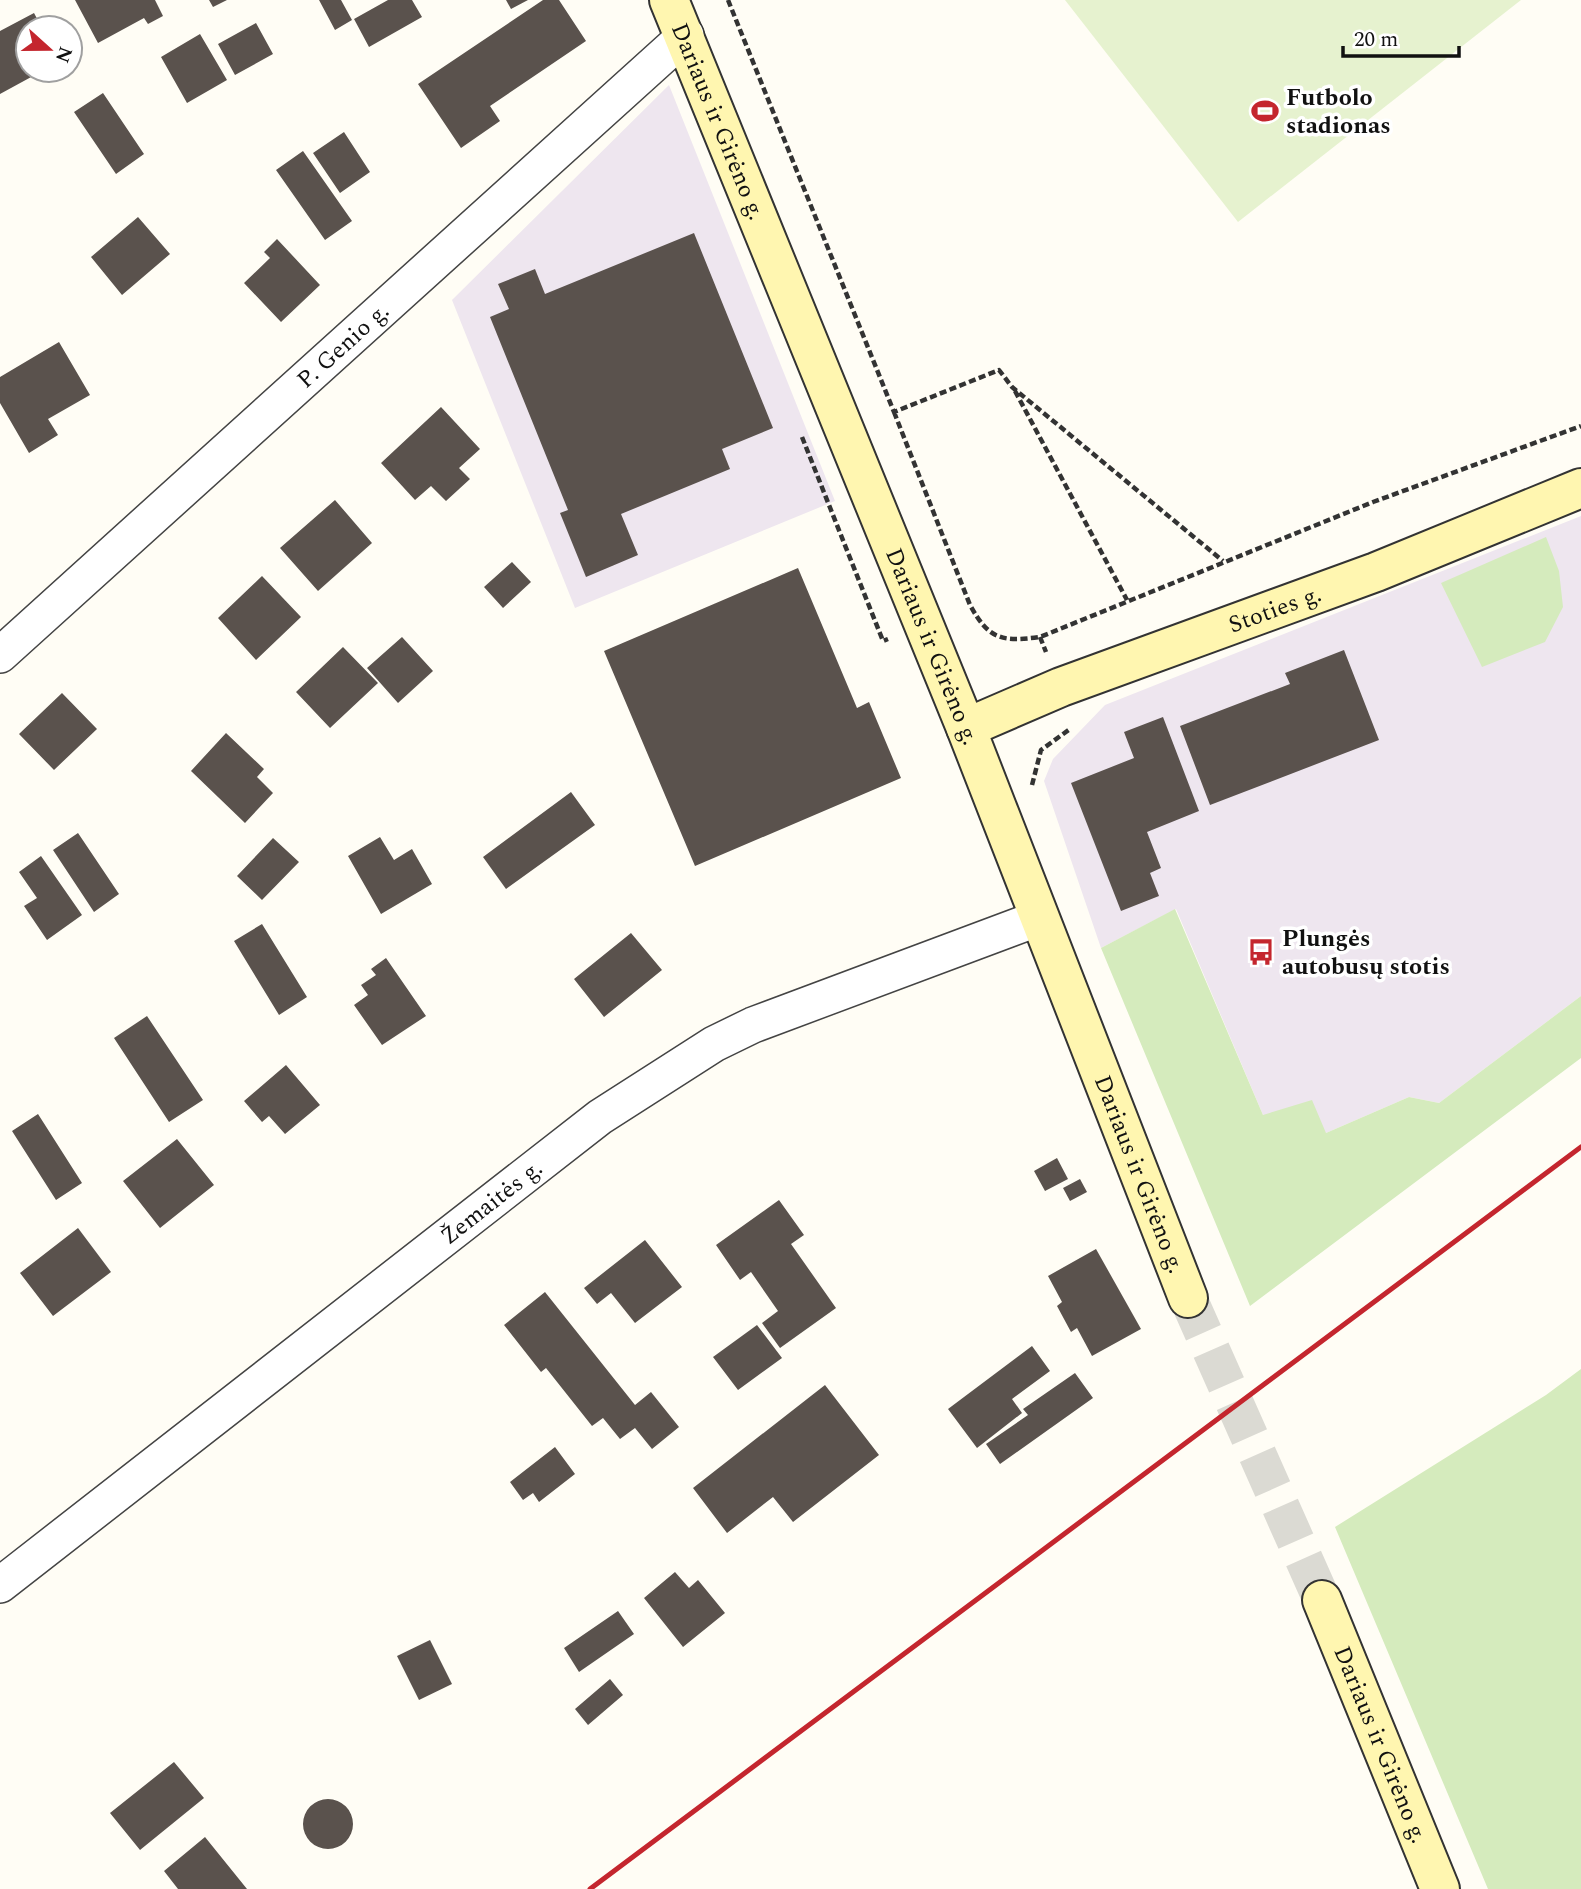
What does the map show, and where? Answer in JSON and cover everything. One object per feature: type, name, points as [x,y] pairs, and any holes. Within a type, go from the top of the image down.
[{"type":"main road","name":"Dariaus ir Girėno g.","points":[[669,0],[686,36],[966,728],[1188,1298]]},
{"type":"main road","name":"Stoties g.","points":[[966,728],[1060,687],[1376,572],[1581,488]]},
{"type":"main road","name":"Dariaus ir Girėno g.","points":[[1322,1600],[1440,1889]]},
{"type":"street","name":"P. Genio g.","points":[[0,655],[686,36]]},
{"type":"street","name":"Žemaitės g.","points":[[0,1585],[600,1117],[714,1045],[753,1024],[1039,918]]},
{"type":"path","points":[[728,0],[970,605],[981,625],[994,636],[1014,640],[1040,637],[1373,502],[1581,426]]},
{"type":"path","points":[[894,412],[999,370],[1012,387],[1127,600]]},
{"type":"path","points":[[1012,387],[1223,562]]},
{"type":"path","points":[[1035,794],[1032,784],[1041,750],[1076,726],[1040,637]]},
{"type":"shaded area","points":[[669,85],[835,501],[575,608],[452,300]]},
{"type":"shaded area","points":[[1581,516],[1581,996],[1439,1103],[1409,1097],[1326,1133],[1263,1115],[1176,909],[1101,948],[1044,781],[1053,759],[1105,705]]},
{"type":"green space","name":"Futbolo stadionas","points":[[1065,0],[1521,0],[1238,222]]},
{"type":"green space","points":[[1546,537],[1559,571],[1563,607],[1545,642],[1482,667],[1441,583]]},
{"type":"green space","points":[[1175,909],[1263,1115],[1312,1100],[1326,1133],[1409,1097],[1439,1103],[1581,996],[1581,1058],[1250,1306],[1101,948]]},
{"type":"green space","points":[[1581,1369],[1581,1889],[1488,1889],[1335,1527],[1546,1395]]},
{"type":"building","points":[[75,0],[155,0],[163,16],[148,24],[144,18],[98,43]]},
{"type":"building","points":[[209,0],[227,0],[213,7]]},
{"type":"building","points":[[319,0],[341,0],[352,20],[335,30]]},
{"type":"building","points":[[388,0],[412,0],[422,17],[369,47],[354,19]]},
{"type":"building","points":[[506,0],[528,0],[511,9]]},
{"type":"building","points":[[543,0],[559,0],[586,41],[490,106],[500,121],[461,148],[418,84]]},
{"type":"building","points":[[256,23],[273,54],[235,75],[218,44]]},
{"type":"building","points":[[14,24],[14,84],[18,84],[0,94],[0,31]]},
{"type":"building","points":[[200,34],[227,80],[187,103],[161,57]]},
{"type":"building","points":[[103,93],[144,154],[116,174],[74,112]]},
{"type":"building","points":[[344,132],[370,172],[340,193],[313,153]]},
{"type":"building","points":[[303,151],[352,221],[325,240],[276,170]]},
{"type":"building","points":[[138,217],[170,254],[122,295],[91,257]]},
{"type":"building","points":[[694,233],[773,428],[722,449],[730,469],[621,514],[638,555],[586,577],[560,513],[568,510],[490,317],[509,309],[498,284],[535,269],[545,294]]},
{"type":"building","points":[[277,239],[320,285],[281,322],[244,283],[270,258],[264,252]]},
{"type":"building","points":[[59,342],[90,395],[48,419],[58,435],[29,453],[0,403],[0,377]]},
{"type":"building","points":[[441,407],[480,449],[459,468],[470,479],[446,501],[431,486],[415,500],[381,463]]},
{"type":"building","points":[[335,500],[372,543],[318,591],[280,548]]},
{"type":"building","points":[[512,562],[531,582],[503,608],[484,587]]},
{"type":"building","points":[[798,568],[857,708],[869,702],[901,778],[695,866],[604,651]]},
{"type":"building","points":[[262,576],[301,617],[256,660],[218,618]]},
{"type":"building","points":[[402,637],[433,671],[398,703],[367,668]]},
{"type":"building","points":[[343,647],[378,683],[330,728],[296,692]]},
{"type":"building","points":[[1344,650],[1379,740],[1210,805],[1180,726],[1290,684],[1285,673]]},
{"type":"building","points":[[62,693],[97,729],[54,770],[19,734]]},
{"type":"building","points":[[1163,717],[1199,811],[1147,832],[1161,868],[1150,873],[1159,896],[1121,911],[1071,783],[1134,758],[1124,732]]},
{"type":"building","points":[[226,733],[264,769],[257,777],[273,793],[245,823],[191,771]]},
{"type":"building","points":[[571,792],[595,825],[506,889],[483,857]]},
{"type":"building","points":[[78,833],[119,894],[94,912],[53,850]]},
{"type":"building","points":[[380,837],[394,860],[412,849],[432,884],[381,914],[348,856]]},
{"type":"building","points":[[273,838],[299,862],[262,900],[237,876]]},
{"type":"building","points":[[41,856],[82,915],[47,940],[24,906],[37,898],[19,872]]},
{"type":"building","points":[[262,924],[307,997],[279,1015],[234,941]]},
{"type":"building","points":[[631,933],[662,970],[604,1017],[574,979]]},
{"type":"building","points":[[386,958],[426,1016],[382,1045],[354,1005],[368,995],[361,985],[376,975],[371,969]]},
{"type":"building","points":[[147,1016],[203,1100],[169,1122],[114,1038]]},
{"type":"building","points":[[286,1065],[320,1105],[285,1134],[269,1116],[262,1122],[244,1101]]},
{"type":"building","points":[[38,1114],[82,1183],[56,1200],[12,1131]]},
{"type":"building","points":[[177,1139],[214,1185],[160,1228],[123,1181]]},
{"type":"building","points":[[1057,1158],[1068,1179],[1045,1191],[1034,1171]]},
{"type":"building","points":[[1080,1179],[1087,1192],[1070,1201],[1063,1188]]},
{"type":"building","points":[[779,1200],[804,1235],[791,1244],[836,1308],[780,1348],[762,1323],[778,1311],[751,1272],[740,1280],[716,1245]]},
{"type":"building","points":[[78,1228],[111,1272],[53,1316],[20,1273]]},
{"type":"building","points":[[645,1240],[682,1287],[635,1323],[611,1293],[597,1304],[584,1288]]},
{"type":"building","points":[[1096,1249],[1141,1329],[1092,1356],[1077,1328],[1071,1332],[1057,1306],[1062,1302],[1048,1276]]},
{"type":"building","points":[[545,1292],[635,1405],[651,1392],[679,1427],[652,1449],[635,1428],[620,1439],[603,1418],[592,1426],[546,1368],[541,1372],[504,1325]]},
{"type":"building","points":[[757,1325],[782,1358],[738,1390],[713,1357]]},
{"type":"building","points":[[1032,1346],[1050,1371],[1012,1399],[1022,1413],[977,1448],[948,1409]]},
{"type":"building","points":[[1075,1373],[1093,1398],[1000,1464],[986,1444],[1028,1415],[1023,1409]]},
{"type":"building","points":[[825,1385],[879,1455],[793,1522],[773,1497],[727,1533],[693,1488]]},
{"type":"building","points":[[555,1447],[575,1474],[539,1502],[533,1493],[523,1500],[510,1482]]},
{"type":"building","points":[[675,1572],[689,1588],[698,1580],[725,1613],[683,1647],[644,1598]]},
{"type":"building","points":[[618,1611],[634,1634],[579,1672],[564,1648]]},
{"type":"building","points":[[430,1640],[452,1684],[419,1700],[397,1656]]},
{"type":"building","points":[[610,1679],[623,1695],[588,1725],[575,1709]]},
{"type":"building","points":[[174,1762],[204,1798],[140,1850],[110,1813]]},
{"type":"building","points":[[328,1799],[346,1806],[353,1824],[346,1842],[328,1849],[310,1842],[303,1824],[310,1806]]},
{"type":"building","points":[[205,1837],[247,1889],[178,1889],[164,1871]]},
{"type":"tunnel","points":[[1188,1298],[1322,1600]]},
{"type":"railway","points":[[590,1889],[1581,1147]]},
{"type":"place","name":"Futbolo stadionas","points":[[1265,111]]},
{"type":"place","name":"Plungės autobusų stotis","points":[[1261,952]]}]
